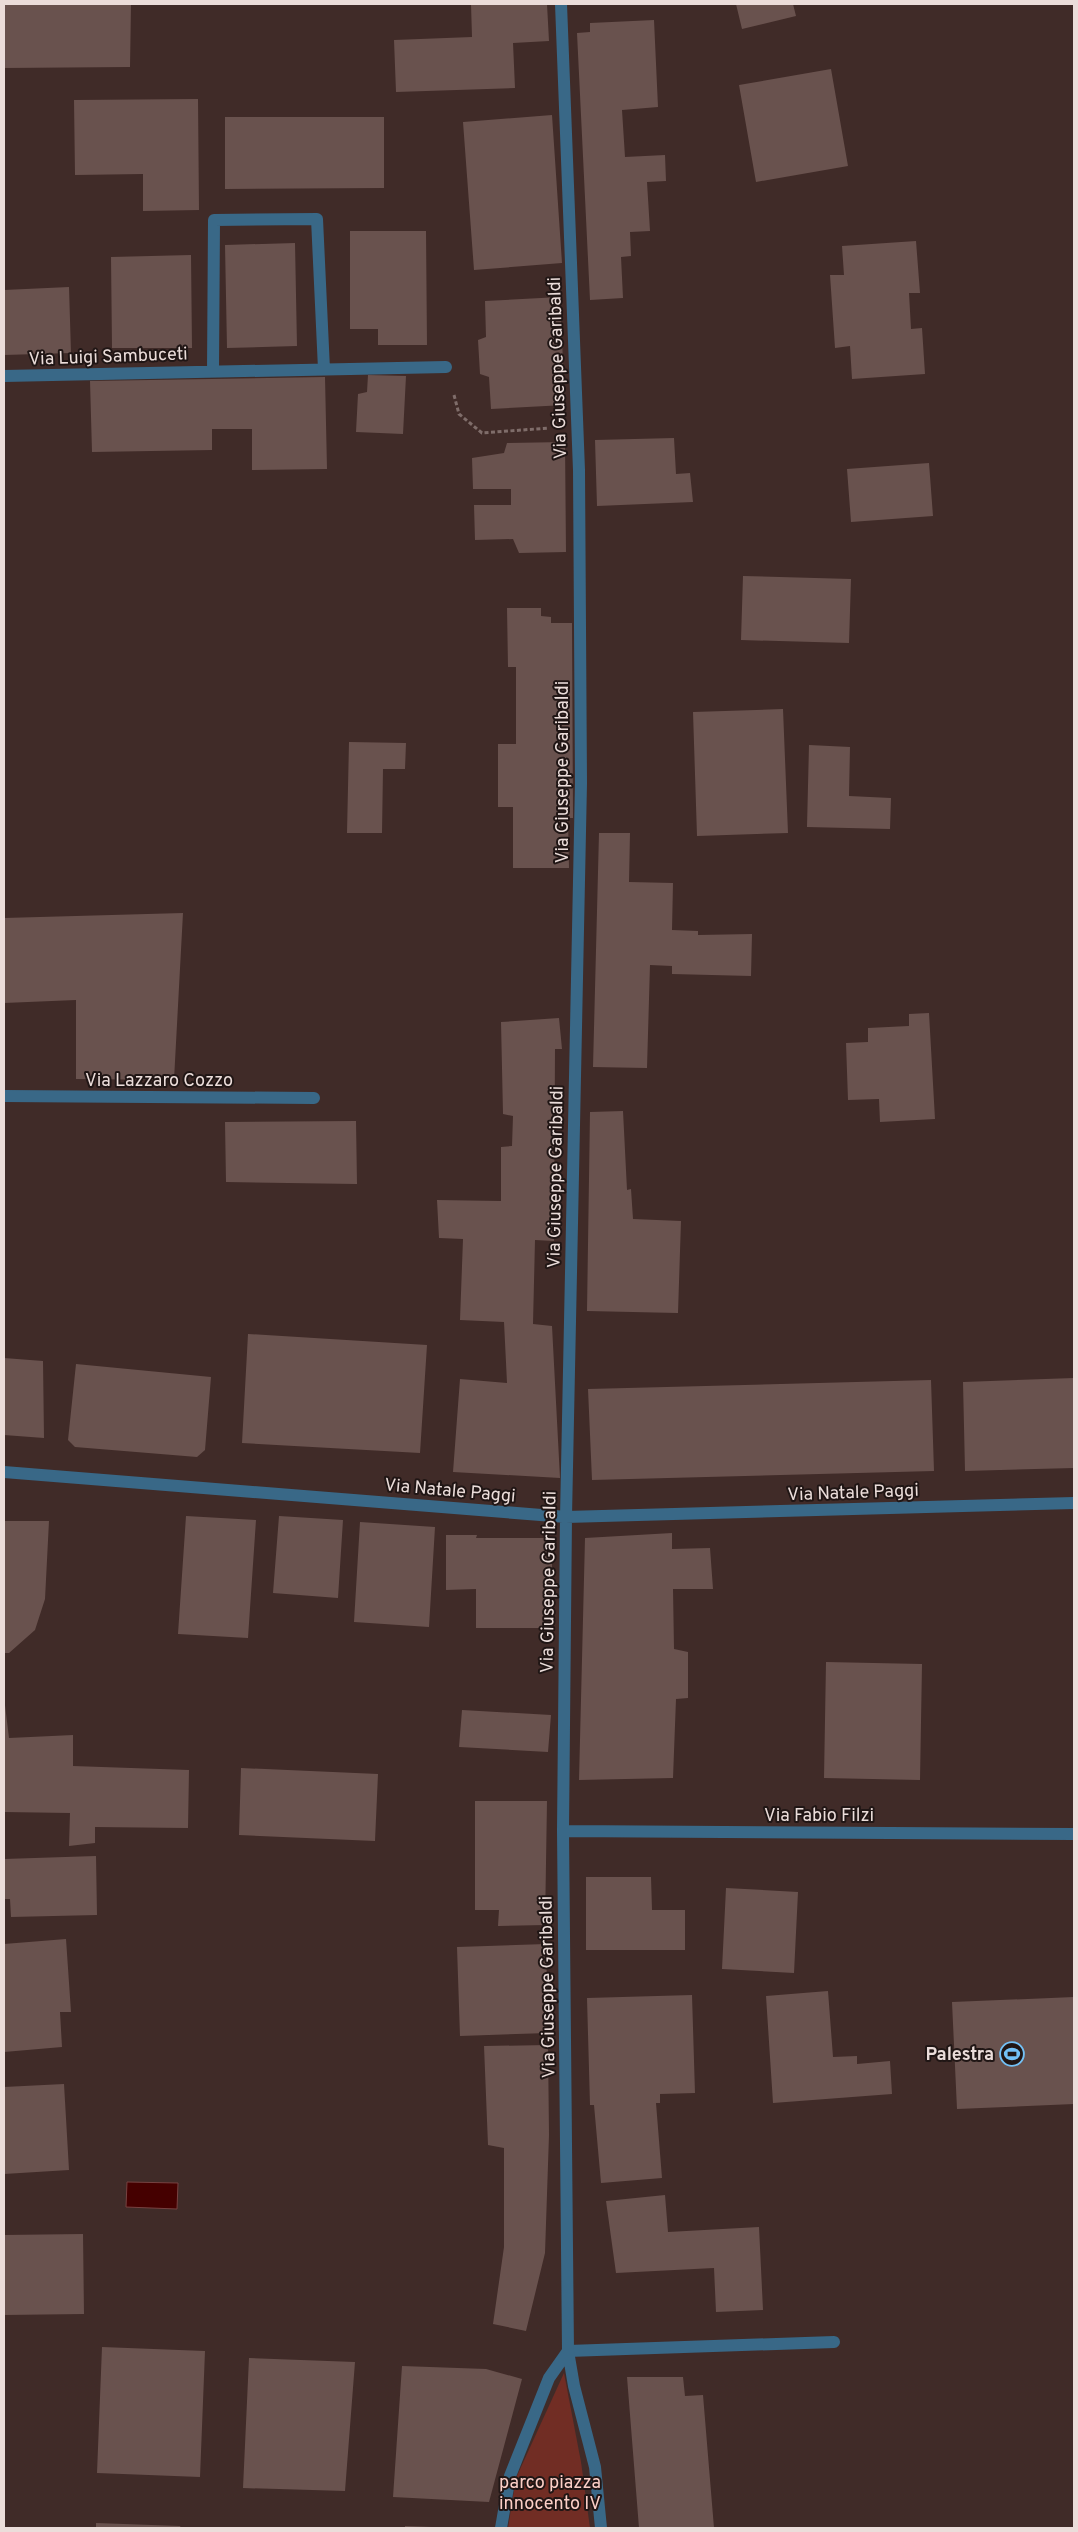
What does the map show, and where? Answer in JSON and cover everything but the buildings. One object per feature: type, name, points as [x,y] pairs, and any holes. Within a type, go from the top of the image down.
[{"type":"street","name":"Via Giuseppe Garibaldi","points":[[561,4],[577,426],[581,783],[566,1518],[563,1831],[568,2351],[574,2386],[594,2467],[601,2528]]},
{"type":"street","name":"Via Luigi Sambuceti","points":[[213,371],[214,220],[317,219],[324,369]]},
{"type":"street","name":"Via Luigi Sambuceti","points":[[4,376],[446,366]]},
{"type":"street","name":"Via Lazzaro Cozzo","points":[[4,1096],[314,1098]]},
{"type":"street","name":"Via Natale Paggi","points":[[4,1472],[566,1518],[1074,1503]]},
{"type":"street","name":"Via Fabio Filzi","points":[[563,1831],[1074,1834]]},
{"type":"street","points":[[501,2528],[510,2476],[549,2378],[568,2351],[834,2342]]},
{"type":"path","points":[[446,366],[459,414],[482,433],[577,426]]},
{"type":"green space","name":"parco piazza innocento IV","points":[[564,2373],[581,2462],[590,2528],[508,2528],[516,2478]]},
{"type":"shaded area","points":[[127,2182],[178,2183],[177,2209],[126,2207]]},
{"type":"place","name":"Palestra","points":[[1012,2054]]}]
